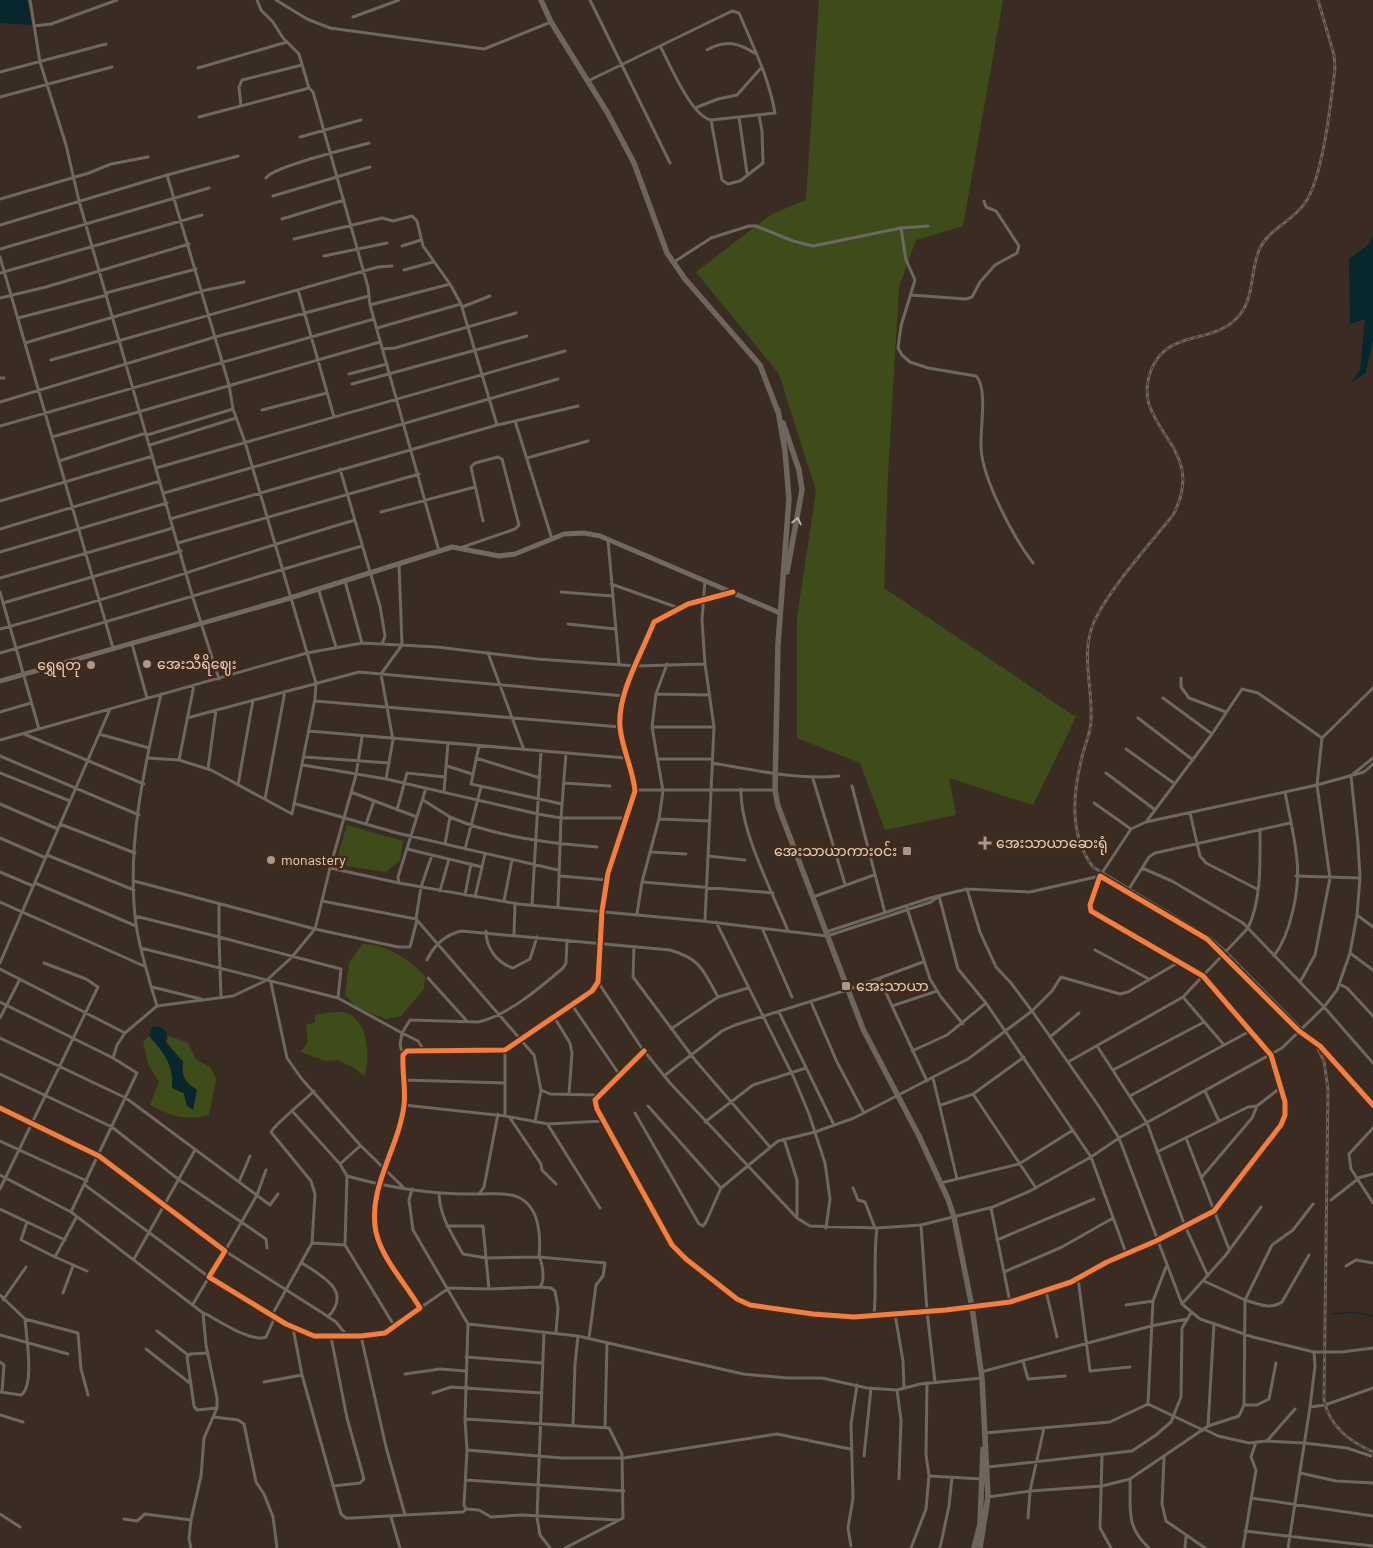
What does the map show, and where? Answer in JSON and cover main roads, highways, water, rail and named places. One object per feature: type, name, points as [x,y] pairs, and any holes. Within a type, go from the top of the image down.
[{"type":"highway","points":[[541,0],[551,22],[588,81],[634,163],[667,253],[685,280],[760,365],[799,470],[802,490],[780,613],[774,790],[778,806],[863,1030],[896,1096],[919,1136],[941,1183],[954,1217],[972,1308],[982,1375],[988,1497],[980,1548]]},
{"type":"highway","points":[[778,410],[785,451],[789,499],[784,586]]},
{"type":"highway","points":[[974,1548],[980,1524],[985,1433]]},
{"type":"main road","points":[[0,681],[290,598],[452,547],[499,556],[515,554],[564,534],[584,533],[608,539],[780,613]]},
{"type":"water","points":[[0,0],[27,0],[32,25],[0,23]]},
{"type":"water","points":[[1373,236],[1373,340],[1366,373],[1352,382],[1360,370],[1365,319],[1350,324],[1349,259],[1368,245]]},
{"type":"water","points":[[153,1026],[162,1028],[167,1033],[166,1042],[183,1062],[185,1079],[197,1090],[193,1110],[187,1106],[184,1093],[172,1088],[170,1065],[149,1036]]},
{"type":"waterway","points":[[1332,1314],[1352,1312],[1373,1316]]},
{"type":"railway","points":[[1318,0],[1334,55],[1335,68],[1325,138],[1317,176],[1311,191],[1300,209],[1264,241],[1254,266],[1247,303],[1236,319],[1226,327],[1215,332],[1179,342],[1168,348],[1159,356],[1152,368],[1147,389],[1150,406],[1157,422],[1176,453],[1182,471],[1182,491],[1173,515],[1130,567],[1100,609],[1094,622],[1090,634],[1087,658],[1091,724],[1077,782],[1075,812],[1079,841],[1093,867],[1210,938],[1315,1043],[1324,1061],[1328,1089],[1324,1400],[1331,1418],[1342,1432],[1356,1443],[1373,1452]]},
{"type":"place","name":"အေးသီရိဈေး","points":[[147,664]]},
{"type":"place","name":"ရွှေရတု","points":[[91,665]]},
{"type":"place","name":"အေးသာယာဆေးရုံ","points":[[985,843]]},
{"type":"place","name":"အေးသာယာကားဝင်း","points":[[907,851]]},
{"type":"place","name":"monastery","points":[[271,860]]},
{"type":"place","name":"အေးသာယာ","points":[[846,986]]}]
